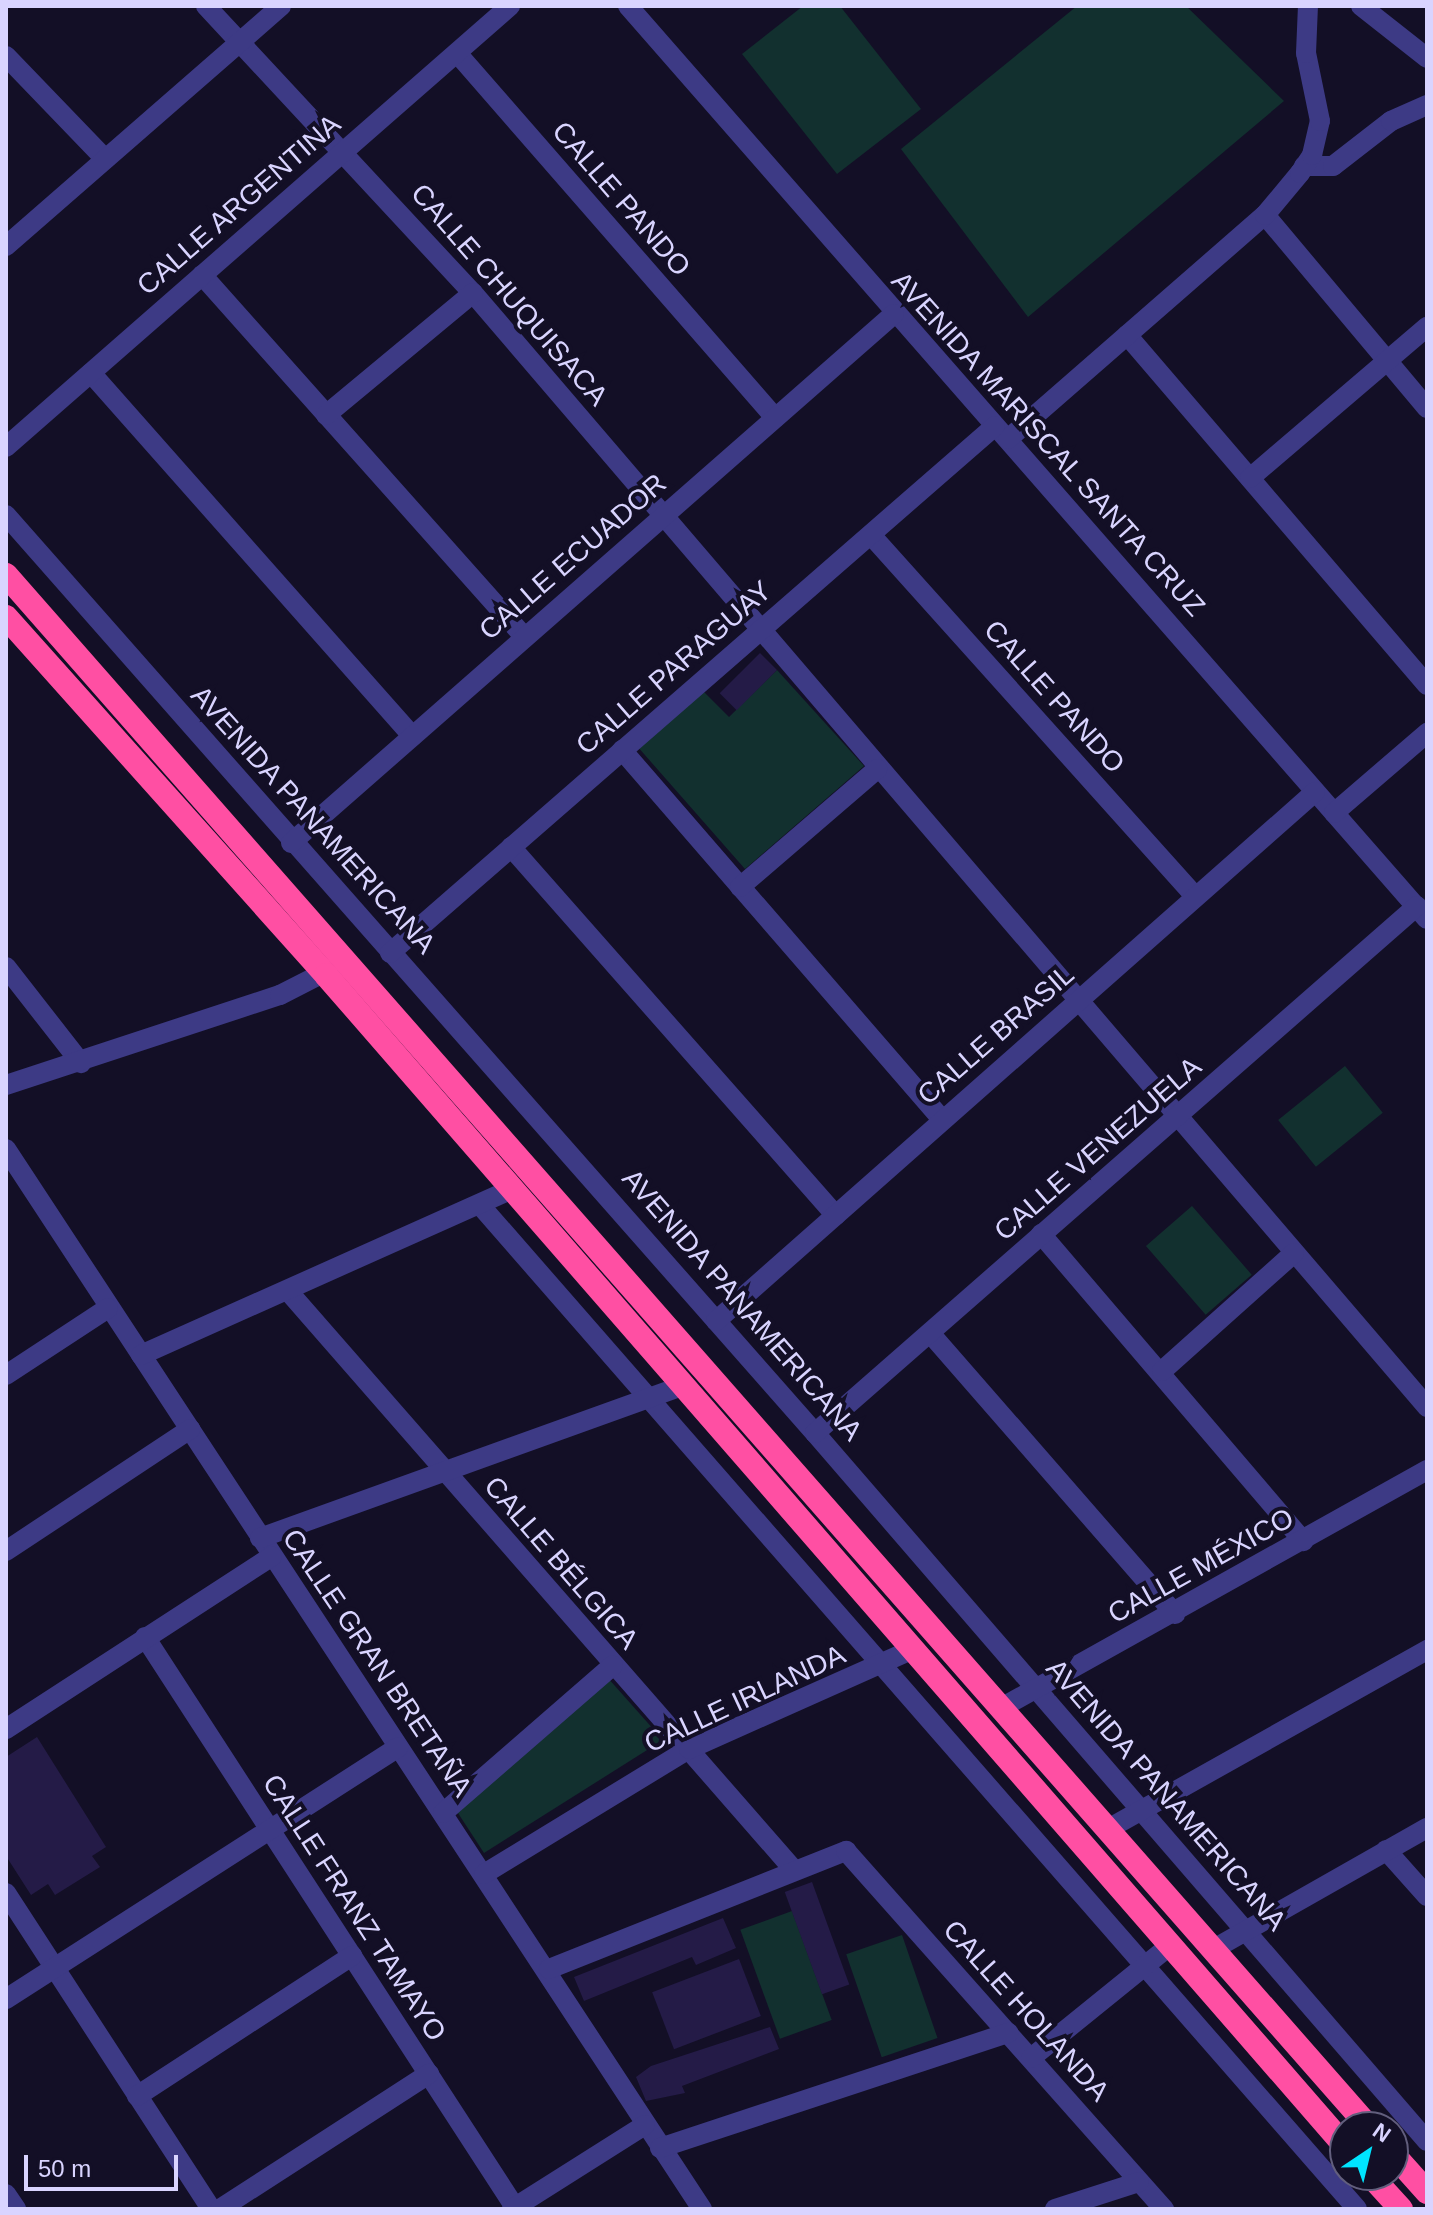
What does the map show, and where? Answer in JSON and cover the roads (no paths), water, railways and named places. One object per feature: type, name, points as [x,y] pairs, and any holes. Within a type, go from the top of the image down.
[{"type":"highway","points":[[6,575],[334,968],[512,1189],[909,1651],[1329,2128]]},
{"type":"highway","points":[[6,617],[334,968],[1001,1708],[1355,2111]]},
{"type":"highway","points":[[1409,2172],[1427,2192]]},
{"type":"highway","points":[[1385,2191],[1401,2209]]},
{"type":"street","name":"CALLE CHUQUISACA","points":[[206,6],[344,150],[473,293],[758,632],[1179,1116],[1427,1407]]},
{"type":"street","points":[[6,246],[281,6]]},
{"type":"street","name":"CALLE ARGENTINA","points":[[6,447],[510,6]]},
{"type":"street","name":"CALLE PARAGUAY","points":[[390,953],[871,535],[1127,335],[1265,215],[1304,166],[1320,121],[1306,53],[1308,6]]},
{"type":"street","points":[[1361,6],[1427,58]]},
{"type":"street","name":"AVENIDA MARISCAL SANTA CRUZ","points":[[639,10],[894,314],[1002,432],[1422,912]]},
{"type":"street","name":"CALLE PANDO","points":[[457,53],[775,418]]},
{"type":"street","points":[[6,56],[105,159]]},
{"type":"street","points":[[1304,166],[1333,166],[1391,121],[1427,105]]},
{"type":"street","points":[[1265,215],[1427,408]]},
{"type":"street","points":[[202,275],[524,637]]},
{"type":"street","points":[[326,415],[473,293]]},
{"type":"street","name":"CALLE ECUADOR","points":[[291,843],[894,314]]},
{"type":"street","points":[[1250,478],[1427,327]]},
{"type":"street","points":[[1127,335],[1427,685]]},
{"type":"street","points":[[91,373],[412,736]]},
{"type":"street","name":"AVENIDA PANAMERICANA","points":[[6,515],[291,843],[815,1433],[1427,2141]]},
{"type":"street","name":"CALLE PANDO","points":[[871,535],[1195,896]]},
{"type":"street","points":[[1334,813],[1427,733]]},
{"type":"street","points":[[622,750],[942,1119]]},
{"type":"street","points":[[740,887],[877,769]]},
{"type":"street","name":"CALLE BRASIL","points":[[716,1321],[1315,792]]},
{"type":"street","points":[[511,847],[836,1215]]},
{"type":"street","name":"CALLE VENEZUELA","points":[[815,1433],[1041,1234],[1422,912]]},
{"type":"street","points":[[6,967],[81,1063]]},
{"type":"street","points":[[6,1085],[81,1063],[334,968]]},
{"type":"street","name":"CALLE GRAN BRETAÑA","points":[[6,1149],[398,1747],[549,1969],[645,2125],[702,2209]]},
{"type":"street","points":[[141,1355],[512,1189]]},
{"type":"street","points":[[480,1205],[1357,2209]]},
{"type":"street","points":[[1041,1234],[1162,1371],[1303,1541]]},
{"type":"street","points":[[1162,1371],[1294,1253]]},
{"type":"street","name":"CALLE BÉLGICA","points":[[288,1291],[794,1870]]},
{"type":"street","points":[[6,1375],[108,1308]]},
{"type":"street","points":[[930,1333],[1175,1614]]},
{"type":"street","points":[[260,1538],[682,1386]]},
{"type":"street","points":[[6,1551],[190,1429]]},
{"type":"street","name":"CALLE MÉXICO","points":[[1001,1708],[1175,1614],[1427,1470]]},
{"type":"street","points":[[6,1729],[272,1556]]},
{"type":"street","name":"CALLE FRANZ TAMAYO","points":[[145,1637],[514,2208]]},
{"type":"street","points":[[1108,1829],[1427,1650]]},
{"type":"street","name":"CALLE IRLANDA","points":[[484,1874],[689,1749],[883,1666],[909,1651]]},
{"type":"street","points":[[443,1813],[613,1665]]},
{"type":"street","points":[[6,1999],[398,1747]]},
{"type":"street","points":[[1212,1950],[1427,1828]]},
{"type":"street","points":[[1386,1850],[1427,1896]]},
{"type":"street","name":"CALLE HOLANDA","points":[[794,1870],[846,1851],[1164,2209]]},
{"type":"street","points":[[549,1969],[794,1870]]},
{"type":"street","points":[[6,1893],[211,2209]]},
{"type":"street","points":[[1031,2058],[1168,1947]]},
{"type":"street","points":[[137,2096],[352,1956]]},
{"type":"street","points":[[660,2148],[1008,2033]]},
{"type":"street","points":[[220,2209],[429,2074]]},
{"type":"street","points":[[514,2208],[645,2125]]},
{"type":"street","points":[[1055,2209],[1139,2182]]},
{"type":"street","points":[[6,2194],[16,2209]]}]
